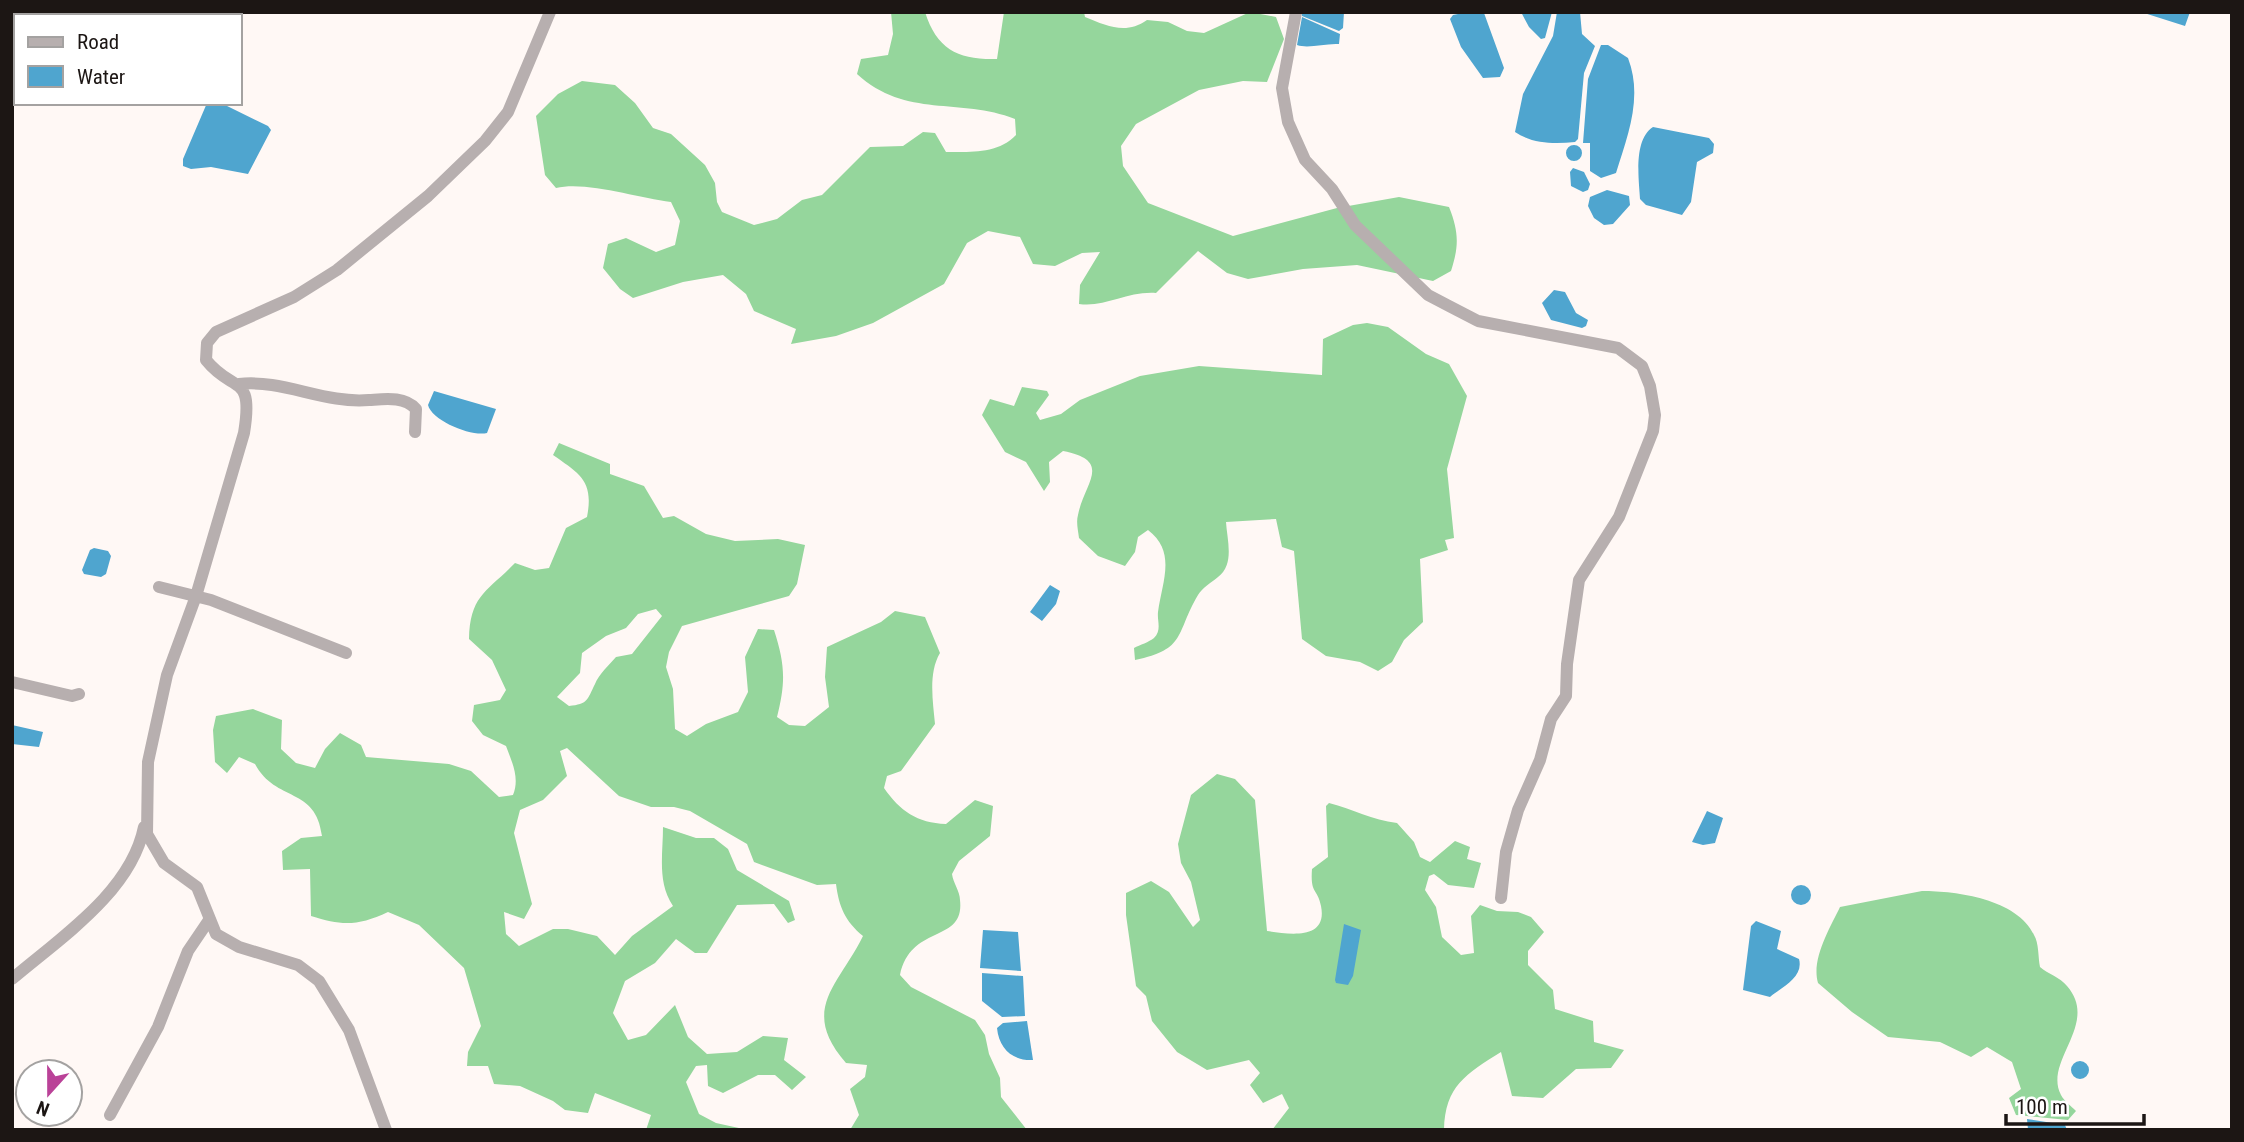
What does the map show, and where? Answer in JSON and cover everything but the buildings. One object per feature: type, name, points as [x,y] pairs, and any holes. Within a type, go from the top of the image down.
[{"type":"street","points":[[386,1130],[349,1030],[319,981],[298,965],[228,942],[216,934],[197,887],[170,869],[147,834],[148,762],[167,675],[196,596],[244,433],[248,409],[239,384],[213,369],[206,360],[207,343],[216,332],[294,297],[328,276],[382,235],[500,127],[509,112],[550,12]]},
{"type":"street","points":[[1296,12],[1282,88],[1288,122],[1305,160],[1332,189],[1355,225],[1428,295],[1467,317],[1618,348],[1642,366],[1650,386],[1655,415],[1653,431],[1617,521],[1595,551],[1579,580],[1568,653],[1566,696],[1551,719],[1539,760],[1518,810],[1506,852],[1501,898]]},
{"type":"street","points":[[239,384],[255,382],[343,401],[398,400],[416,409],[415,432]]},
{"type":"street","points":[[159,587],[196,596],[346,653]]},
{"type":"street","points":[[12,682],[72,696],[79,694]]},
{"type":"street","points":[[12,979],[106,898],[135,854],[146,820]]},
{"type":"street","points":[[110,1115],[151,1043],[188,951],[209,920]]},
{"type":"green space","points":[[891,12],[925,12],[936,36],[943,44],[961,55],[983,59],[997,59],[1004,12],[1084,12],[1085,17],[1116,28],[1132,27],[1147,20],[1168,22],[1187,31],[1204,33],[1250,12],[1276,17],[1284,39],[1267,82],[1243,81],[1199,90],[1136,124],[1121,146],[1123,166],[1148,203],[1233,236],[1337,208],[1399,197],[1449,207],[1457,239],[1451,271],[1433,281],[1357,265],[1303,269],[1248,279],[1227,273],[1198,251],[1156,293],[1135,294],[1088,305],[1079,304],[1080,285],[1100,252],[1082,253],[1055,266],[1033,264],[1020,237],[988,231],[967,243],[944,284],[873,323],[836,336],[791,344],[796,329],[754,311],[746,294],[723,275],[683,282],[633,298],[620,289],[603,268],[608,244],[626,238],[656,252],[675,245],[680,221],[671,202],[597,188],[556,188],[545,175],[536,116],[558,94],[582,81],[615,85],[635,103],[653,128],[671,134],[705,165],[715,183],[717,202],[722,212],[754,225],[777,219],[802,200],[822,195],[870,147],[903,146],[923,132],[935,133],[946,152],[974,152],[1001,146],[1016,135],[1015,119],[974,109],[895,97],[876,88],[857,74],[861,59],[888,55],[893,34]]},
{"type":"green space","points":[[1367,323],[1388,327],[1426,354],[1449,364],[1467,396],[1447,469],[1454,538],[1445,540],[1448,550],[1420,559],[1423,622],[1404,640],[1392,662],[1378,671],[1360,662],[1326,656],[1302,639],[1294,551],[1282,547],[1276,519],[1226,522],[1229,551],[1223,572],[1200,592],[1172,645],[1152,656],[1135,660],[1134,648],[1152,639],[1158,632],[1165,558],[1157,539],[1148,530],[1138,537],[1135,552],[1125,566],[1098,556],[1079,538],[1077,526],[1081,503],[1092,475],[1092,467],[1088,461],[1079,455],[1063,451],[1049,462],[1050,482],[1044,491],[1026,462],[1005,452],[982,415],[990,399],[1014,406],[1022,387],[1047,391],[1049,395],[1036,413],[1040,420],[1061,414],[1080,400],[1140,376],[1199,366],[1322,375],[1323,339],[1353,325]]},
{"type":"green space","points":[[559,443],[610,464],[610,474],[644,486],[663,518],[674,516],[706,534],[735,541],[778,539],[805,545],[797,584],[789,596],[682,626],[669,652],[666,667],[673,689],[675,729],[687,736],[706,724],[738,712],[748,692],[745,657],[758,629],[774,630],[780,653],[783,683],[777,717],[789,725],[805,726],[829,707],[825,677],[827,647],[881,622],[895,611],[925,617],[940,653],[933,678],[935,724],[901,771],[887,776],[884,788],[896,803],[910,814],[936,823],[946,824],[975,800],[993,806],[990,836],[959,861],[952,874],[959,893],[959,914],[954,923],[915,948],[906,959],[900,975],[911,987],[975,1020],[985,1035],[989,1054],[1000,1078],[1001,1097],[1027,1130],[850,1130],[859,1115],[850,1089],[865,1077],[867,1065],[846,1063],[832,1044],[825,1027],[824,1012],[835,983],[863,936],[844,913],[836,884],[817,885],[754,862],[747,844],[690,811],[674,807],[651,807],[619,796],[567,748],[560,751],[567,776],[543,800],[520,810],[514,833],[532,904],[524,919],[504,912],[506,934],[519,946],[553,929],[568,929],[597,936],[615,955],[632,936],[673,906],[663,878],[663,827],[696,838],[714,838],[728,849],[737,870],[789,901],[795,920],[788,923],[774,904],[737,905],[707,953],[695,953],[676,939],[655,963],[625,981],[613,1013],[628,1040],[646,1035],[675,1005],[688,1037],[707,1054],[737,1052],[763,1036],[788,1038],[784,1060],[806,1077],[792,1090],[775,1075],[758,1075],[723,1093],[708,1086],[707,1065],[696,1066],[686,1082],[699,1114],[716,1123],[748,1130],[646,1130],[651,1115],[595,1093],[588,1113],[565,1110],[553,1101],[520,1086],[494,1084],[488,1066],[467,1066],[468,1052],[481,1026],[464,968],[419,925],[388,912],[368,920],[350,923],[332,922],[311,916],[310,869],[283,870],[282,851],[301,838],[322,836],[318,820],[312,809],[273,785],[255,764],[239,757],[227,773],[215,762],[213,730],[216,716],[253,709],[282,720],[281,749],[296,763],[315,768],[325,749],[340,733],[361,745],[366,757],[449,764],[471,771],[499,797],[513,795],[515,776],[506,746],[483,735],[472,721],[474,705],[500,700],[506,690],[492,660],[469,639],[470,624],[482,595],[515,563],[535,570],[549,568],[566,528],[587,517],[588,495],[583,480],[553,455]],"holes":[[[656,609],[662,616],[632,654],[616,657],[607,666],[583,702],[569,706],[557,697],[580,673],[582,653],[606,636],[626,628],[638,614]]]},
{"type":"green space","points":[[1217,774],[1235,779],[1255,800],[1267,931],[1304,933],[1313,930],[1322,917],[1320,900],[1312,883],[1312,869],[1328,857],[1326,806],[1329,803],[1397,823],[1414,842],[1420,857],[1430,862],[1455,841],[1470,847],[1467,859],[1481,863],[1474,888],[1448,885],[1434,874],[1429,876],[1425,890],[1436,907],[1442,937],[1461,955],[1474,953],[1471,916],[1480,905],[1531,917],[1544,932],[1528,951],[1528,965],[1553,990],[1555,1009],[1593,1021],[1594,1042],[1624,1050],[1611,1068],[1576,1069],[1543,1098],[1512,1096],[1501,1052],[1477,1067],[1453,1092],[1448,1102],[1444,1130],[1272,1130],[1289,1108],[1282,1094],[1263,1103],[1250,1085],[1260,1073],[1249,1060],[1207,1070],[1177,1052],[1152,1021],[1146,996],[1136,986],[1126,915],[1126,893],[1151,881],[1169,892],[1193,927],[1200,920],[1191,882],[1181,863],[1178,844],[1191,795]]},
{"type":"green space","points":[[1922,891],[1968,895],[2000,905],[2014,913],[2026,923],[2036,938],[2040,967],[2067,986],[2075,1000],[2077,1014],[2057,1082],[2062,1097],[2076,1111],[2068,1120],[2016,1115],[2009,1098],[2021,1089],[2012,1062],[1987,1047],[1971,1057],[1940,1042],[1888,1037],[1852,1012],[1818,983],[1819,954],[1840,907]]},
{"type":"water","points":[[1301,12],[1344,12],[1343,28],[1339,31],[1302,16]]},
{"type":"water","points":[[1521,12],[1552,12],[1545,38],[1541,39],[1529,27]]},
{"type":"water","points":[[1557,12],[1580,12],[1582,34],[1595,46],[1584,73],[1578,139],[1575,142],[1544,142],[1515,132],[1523,94],[1553,36]]},
{"type":"water","points":[[2141,12],[2190,12],[2185,26]]},
{"type":"water","points":[[1484,13],[1504,68],[1500,77],[1483,78],[1461,47],[1450,19],[1453,15]]},
{"type":"water","points":[[1302,17],[1340,34],[1339,44],[1297,45]]},
{"type":"water","points":[[1601,45],[1608,45],[1628,58],[1634,102],[1616,173],[1601,178],[1590,171],[1590,143],[1583,143],[1588,79]]},
{"type":"water","points":[[206,105],[225,105],[271,130],[248,174],[211,167],[191,169],[183,166],[183,159]]},
{"type":"water","points":[[1653,127],[1709,138],[1714,144],[1713,153],[1697,162],[1691,202],[1682,215],[1646,205],[1640,199],[1640,150],[1642,141]]},
{"type":"water","points":[[1571,145],[1577,145],[1582,153],[1580,159],[1571,161],[1566,156],[1566,150]]},
{"type":"water","points":[[1573,168],[1584,172],[1590,184],[1588,190],[1583,192],[1571,186],[1570,172]]},
{"type":"water","points":[[1607,190],[1629,196],[1630,205],[1613,224],[1604,225],[1594,218],[1588,206],[1590,197]]},
{"type":"water","points":[[1554,290],[1565,292],[1576,313],[1588,320],[1586,326],[1582,328],[1551,320],[1542,303]]},
{"type":"water","points":[[434,391],[496,409],[487,433],[472,433],[437,417],[428,405]]},
{"type":"water","points":[[94,548],[108,551],[111,556],[106,574],[101,577],[84,574],[82,570],[90,550]]},
{"type":"water","points":[[1050,585],[1060,591],[1056,604],[1042,621],[1030,612]]},
{"type":"water","points":[[12,725],[43,732],[39,747],[12,744]]},
{"type":"water","points":[[1707,811],[1723,818],[1715,843],[1703,845],[1692,842]]},
{"type":"water","points":[[1801,885],[1808,888],[1811,895],[1808,902],[1801,905],[1794,902],[1791,895],[1794,888]]},
{"type":"water","points":[[1756,921],[1781,931],[1777,949],[1799,959],[1800,965],[1795,976],[1770,997],[1743,990],[1751,926]]},
{"type":"water","points":[[1344,924],[1361,930],[1353,976],[1348,985],[1336,983],[1335,980]]},
{"type":"water","points":[[983,930],[1018,932],[1021,971],[980,968]]},
{"type":"water","points":[[982,973],[1023,976],[1025,1016],[1002,1017],[982,1001]]},
{"type":"water","points":[[1027,1021],[1033,1060],[1013,1056],[1004,1048],[998,1035],[997,1028],[1003,1023]]},
{"type":"water","points":[[2080,1061],[2086,1064],[2089,1070],[2086,1076],[2080,1079],[2074,1076],[2071,1070],[2074,1064]]},
{"type":"water","points":[[2027,1119],[2065,1125],[2067,1130],[2028,1130]]}]
